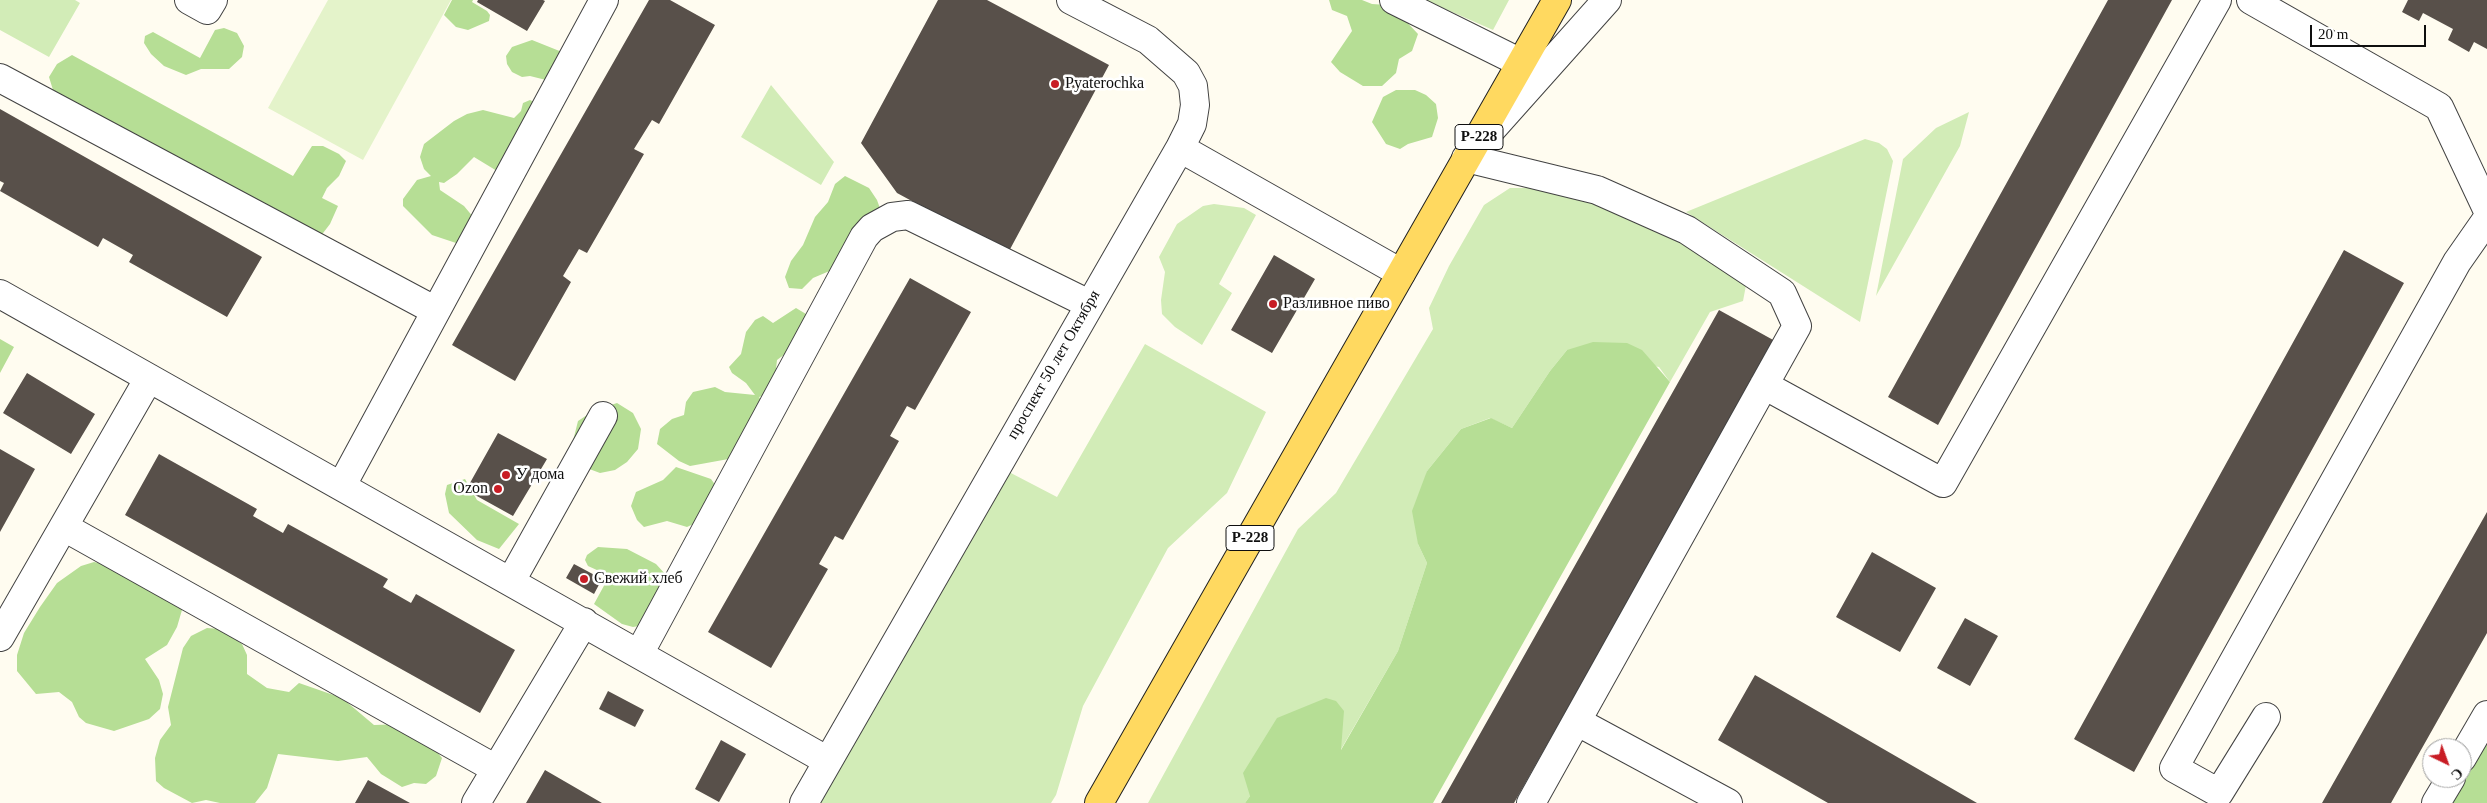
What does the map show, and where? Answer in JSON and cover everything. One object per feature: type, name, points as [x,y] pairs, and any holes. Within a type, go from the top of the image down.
[{"type":"main road","name":"Р-228","points":[[1099,803],[1557,0]]},
{"type":"street","points":[[189,0],[207,10],[213,0]]},
{"type":"street","name":"проспект 50 лет Октября","points":[[804,803],[1192,124],[1195,105],[1193,86],[1186,73],[1148,40],[1071,0]]},
{"type":"street","points":[[1394,0],[1521,63]]},
{"type":"street","points":[[1532,803],[1797,326],[1782,293],[1687,230],[1597,190],[1466,158],[1607,0]]},
{"type":"street","points":[[1764,385],[1943,483],[2217,0]]},
{"type":"street","points":[[2251,0],[2439,107],[2487,209]]},
{"type":"street","points":[[342,485],[436,311],[596,3]]},
{"type":"street","points":[[0,78],[436,311]]},
{"type":"street","points":[[1180,148],[1401,273]]},
{"type":"street","points":[[639,654],[864,237],[872,228],[892,217],[901,215],[915,218],[1089,304]]},
{"type":"street","points":[[2266,717],[2219,793],[2174,768],[2457,262],[2487,219]]},
{"type":"street","points":[[0,294],[342,485],[828,761]]},
{"type":"street","points":[[0,637],[148,378]]},
{"type":"street","points":[[511,581],[603,416]]},
{"type":"street","points":[[64,527],[496,769]]},
{"type":"street","points":[[476,803],[584,622]]},
{"type":"street","points":[[2472,741],[2487,715]]},
{"type":"street","points":[[1578,722],[1728,803]]},
{"type":"street","points":[[2436,803],[2445,788]]},
{"type":"green space","points":[[0,0],[75,0],[80,3],[49,57],[0,30]]},
{"type":"green space","points":[[328,0],[451,0],[363,160],[268,108]]},
{"type":"green space","points":[[452,0],[473,0],[472,2],[487,11],[490,15],[489,21],[468,30],[456,27],[444,15]]},
{"type":"green space","points":[[1329,0],[1362,0],[1372,4],[1387,5],[1418,34],[1412,51],[1399,59],[1396,73],[1382,86],[1363,86],[1340,72],[1331,62],[1352,31],[1347,16],[1332,10]]},
{"type":"green space","points":[[1425,0],[1509,0],[1493,30]]},
{"type":"green space","points":[[224,28],[237,33],[244,46],[242,57],[229,69],[201,69],[186,75],[164,66],[151,54],[144,43],[145,36],[153,32],[200,58],[215,30]]},
{"type":"green space","points":[[532,40],[562,52],[554,82],[530,76],[522,77],[512,72],[507,64],[506,56],[512,47]]},
{"type":"green space","points":[[72,55],[293,176],[312,146],[323,146],[339,154],[346,161],[339,176],[327,188],[322,198],[338,206],[330,224],[320,237],[53,90],[49,77],[57,64]]},
{"type":"green space","points":[[771,85],[834,162],[821,185],[741,137]]},
{"type":"green space","points":[[1396,90],[1415,90],[1426,95],[1436,104],[1438,118],[1432,137],[1408,144],[1400,149],[1386,144],[1372,122],[1383,97]]},
{"type":"green space","points":[[530,100],[534,102],[497,171],[474,157],[457,174],[444,183],[439,182],[440,190],[464,206],[474,218],[465,242],[456,243],[432,235],[403,206],[403,199],[417,180],[431,176],[424,169],[420,157],[424,144],[454,121],[467,114],[483,110],[514,118],[521,111],[523,103]]},
{"type":"green space","points":[[1969,112],[1960,146],[1876,296],[1903,159],[1936,128]]},
{"type":"green space","points":[[1865,139],[1879,143],[1887,149],[1893,161],[1860,322],[1686,212]]},
{"type":"green space","points":[[845,176],[869,188],[877,200],[882,214],[839,267],[813,278],[802,289],[789,288],[785,277],[791,261],[803,245],[815,217],[828,202],[835,184]]},
{"type":"green space","points":[[1510,188],[1534,188],[1655,218],[1747,280],[1743,301],[1710,312],[1670,382],[1659,367],[1567,350],[1550,371],[1512,428],[1490,418],[1461,429],[1427,471],[1418,544],[1427,563],[1398,651],[1340,751],[1250,796],[1245,803],[1148,803],[1298,529],[1336,493],[1433,329],[1429,308],[1449,266],[1484,205]]},
{"type":"green space","points":[[1214,204],[1244,208],[1256,215],[1219,284],[1232,293],[1202,345],[1175,327],[1162,314],[1161,300],[1165,272],[1159,257],[1177,224],[1203,206]]},
{"type":"green space","points":[[796,308],[806,314],[810,324],[789,351],[777,360],[776,369],[781,380],[767,395],[759,397],[766,406],[734,458],[690,466],[679,461],[657,444],[660,429],[672,419],[684,415],[686,402],[693,392],[715,387],[725,392],[755,395],[746,383],[732,373],[729,367],[741,354],[746,332],[755,320],[763,316],[773,323]]},
{"type":"green space","points":[[0,339],[14,347],[0,373]]},
{"type":"green space","points":[[1593,342],[1627,343],[1642,350],[1670,382],[1433,803],[1245,803],[1250,796],[1243,773],[1277,718],[1326,698],[1336,701],[1344,711],[1341,750],[1398,651],[1427,563],[1418,544],[1412,511],[1427,471],[1461,429],[1491,418],[1512,428],[1550,371],[1567,350]]},
{"type":"green space","points":[[1145,344],[1266,412],[1227,493],[1168,548],[1083,706],[1056,795],[1051,803],[820,803],[1007,471],[1057,497]]},
{"type":"green space","points":[[617,403],[633,413],[641,429],[638,449],[627,462],[615,470],[600,473],[568,461],[578,421],[593,411]]},
{"type":"green space","points":[[676,467],[711,479],[720,492],[702,520],[687,527],[667,521],[644,527],[637,520],[631,506],[636,492],[663,480]]},
{"type":"green space","points":[[465,479],[477,500],[519,524],[499,549],[477,540],[449,513],[445,494],[447,485]]},
{"type":"green space","points":[[598,547],[627,549],[656,564],[666,575],[665,582],[639,626],[633,627],[622,624],[594,604],[606,582],[599,571],[588,566],[585,560],[587,555]]},
{"type":"green space","points":[[94,562],[112,566],[170,597],[182,610],[177,627],[167,645],[145,659],[159,680],[163,694],[160,709],[149,719],[114,731],[86,723],[79,717],[72,702],[59,692],[36,694],[17,671],[17,655],[24,633],[40,607],[57,583],[81,566]]},
{"type":"green space","points":[[207,628],[221,629],[242,644],[247,655],[247,674],[267,688],[289,692],[299,683],[342,698],[374,725],[405,724],[424,736],[442,758],[436,776],[426,784],[414,783],[402,787],[381,774],[367,757],[338,761],[278,754],[267,788],[255,803],[220,803],[206,800],[192,803],[164,788],[156,781],[155,758],[160,740],[171,725],[168,707],[183,648],[191,636]]},
{"type":"green space","points":[[2487,730],[2487,803],[2446,803],[2454,788],[2472,788],[2472,756]]},
{"type":"building","points":[[478,0],[545,1],[527,31],[477,2]]},
{"type":"building","points":[[649,0],[670,0],[715,25],[659,124],[652,120],[634,149],[644,154],[587,253],[579,249],[563,276],[571,282],[515,381],[452,345]]},
{"type":"building","points":[[938,0],[987,0],[1109,65],[1008,253],[897,193],[861,143]]},
{"type":"building","points":[[2108,0],[2172,0],[1938,425],[1888,397]]},
{"type":"building","points":[[2408,0],[2487,0],[2487,49],[2474,42],[2469,52],[2448,40],[2453,29],[2423,13],[2419,21],[2402,12]]},
{"type":"building","points":[[0,109],[262,257],[227,317],[129,262],[133,255],[103,238],[98,247],[0,191],[4,183],[0,181]]},
{"type":"building","points":[[2344,250],[2404,283],[2134,772],[2074,739]]},
{"type":"building","name":"Разливное пиво","points":[[1274,255],[1315,279],[1272,353],[1231,330]]},
{"type":"building","points":[[910,278],[971,312],[915,410],[907,406],[890,436],[899,441],[843,540],[835,536],[819,564],[828,569],[771,668],[708,632]]},
{"type":"building","points":[[1719,310],[1775,341],[1514,803],[1441,803]]},
{"type":"building","points":[[27,373],[95,414],[71,454],[3,413]]},
{"type":"building","name":"У дома","points":[[498,433],[547,459],[513,516],[466,490]]},
{"type":"building","points":[[0,449],[35,469],[0,532]]},
{"type":"building","points":[[159,454],[257,509],[253,516],[283,533],[288,524],[388,579],[383,587],[411,603],[416,594],[515,650],[480,713],[125,515]]},
{"type":"building","points":[[2487,512],[2487,633],[2428,738],[2422,738],[2422,748],[2391,803],[2322,803]]},
{"type":"building","points":[[1872,552],[1936,588],[1900,652],[1836,617]]},
{"type":"building","name":"Свежий хлеб","points":[[574,564],[602,579],[594,594],[566,578]]},
{"type":"building","points":[[1965,618],[1998,636],[1970,686],[1937,668]]},
{"type":"building","points":[[1755,675],[1977,803],[1828,803],[1718,740]]},
{"type":"building","points":[[608,691],[644,710],[635,727],[599,709]]},
{"type":"building","points":[[721,740],[746,754],[719,802],[695,789]]},
{"type":"building","points":[[545,770],[602,803],[526,803]]},
{"type":"building","points":[[368,780],[410,803],[355,803]]},
{"type":"place","name":"Pyaterochka","points":[[1055,84]]},
{"type":"place","name":"Разливное пиво","points":[[1273,304]]},
{"type":"place","name":"У дома","points":[[506,475]]},
{"type":"place","name":"Ozon","points":[[498,489]]},
{"type":"place","name":"Свежий хлеб","points":[[584,579]]}]
